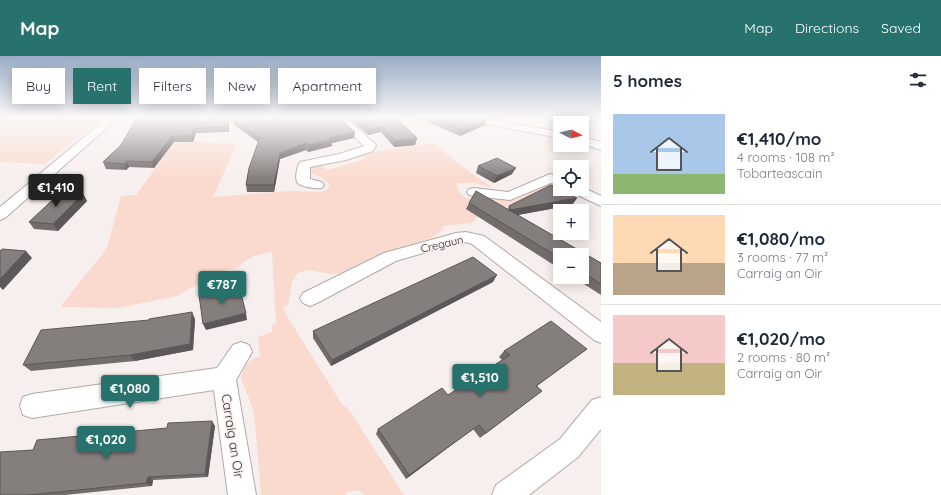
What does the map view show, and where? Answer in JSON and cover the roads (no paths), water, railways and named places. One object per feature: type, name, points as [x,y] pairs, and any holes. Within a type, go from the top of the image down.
[{"type":"street","points":[[0,215],[89,138]]},
{"type":"street","points":[[317,185],[303,180],[304,165],[342,157],[369,148],[370,145],[363,138]]},
{"type":"street","points":[[589,142],[601,146]]},
{"type":"street","points":[[474,192],[510,196],[550,178],[553,179]]},
{"type":"street","points":[[589,196],[601,202]]},
{"type":"street","name":"Cregaun","points":[[310,298],[390,257],[456,238],[466,237],[478,240],[601,334]]},
{"type":"street","name":"Carraig an Oir","points":[[241,352],[224,378],[242,495]]},
{"type":"street","name":"Carraig an Oir","points":[[32,406],[224,378]]},
{"type":"street","points":[[506,495],[569,448],[601,408]]}]
